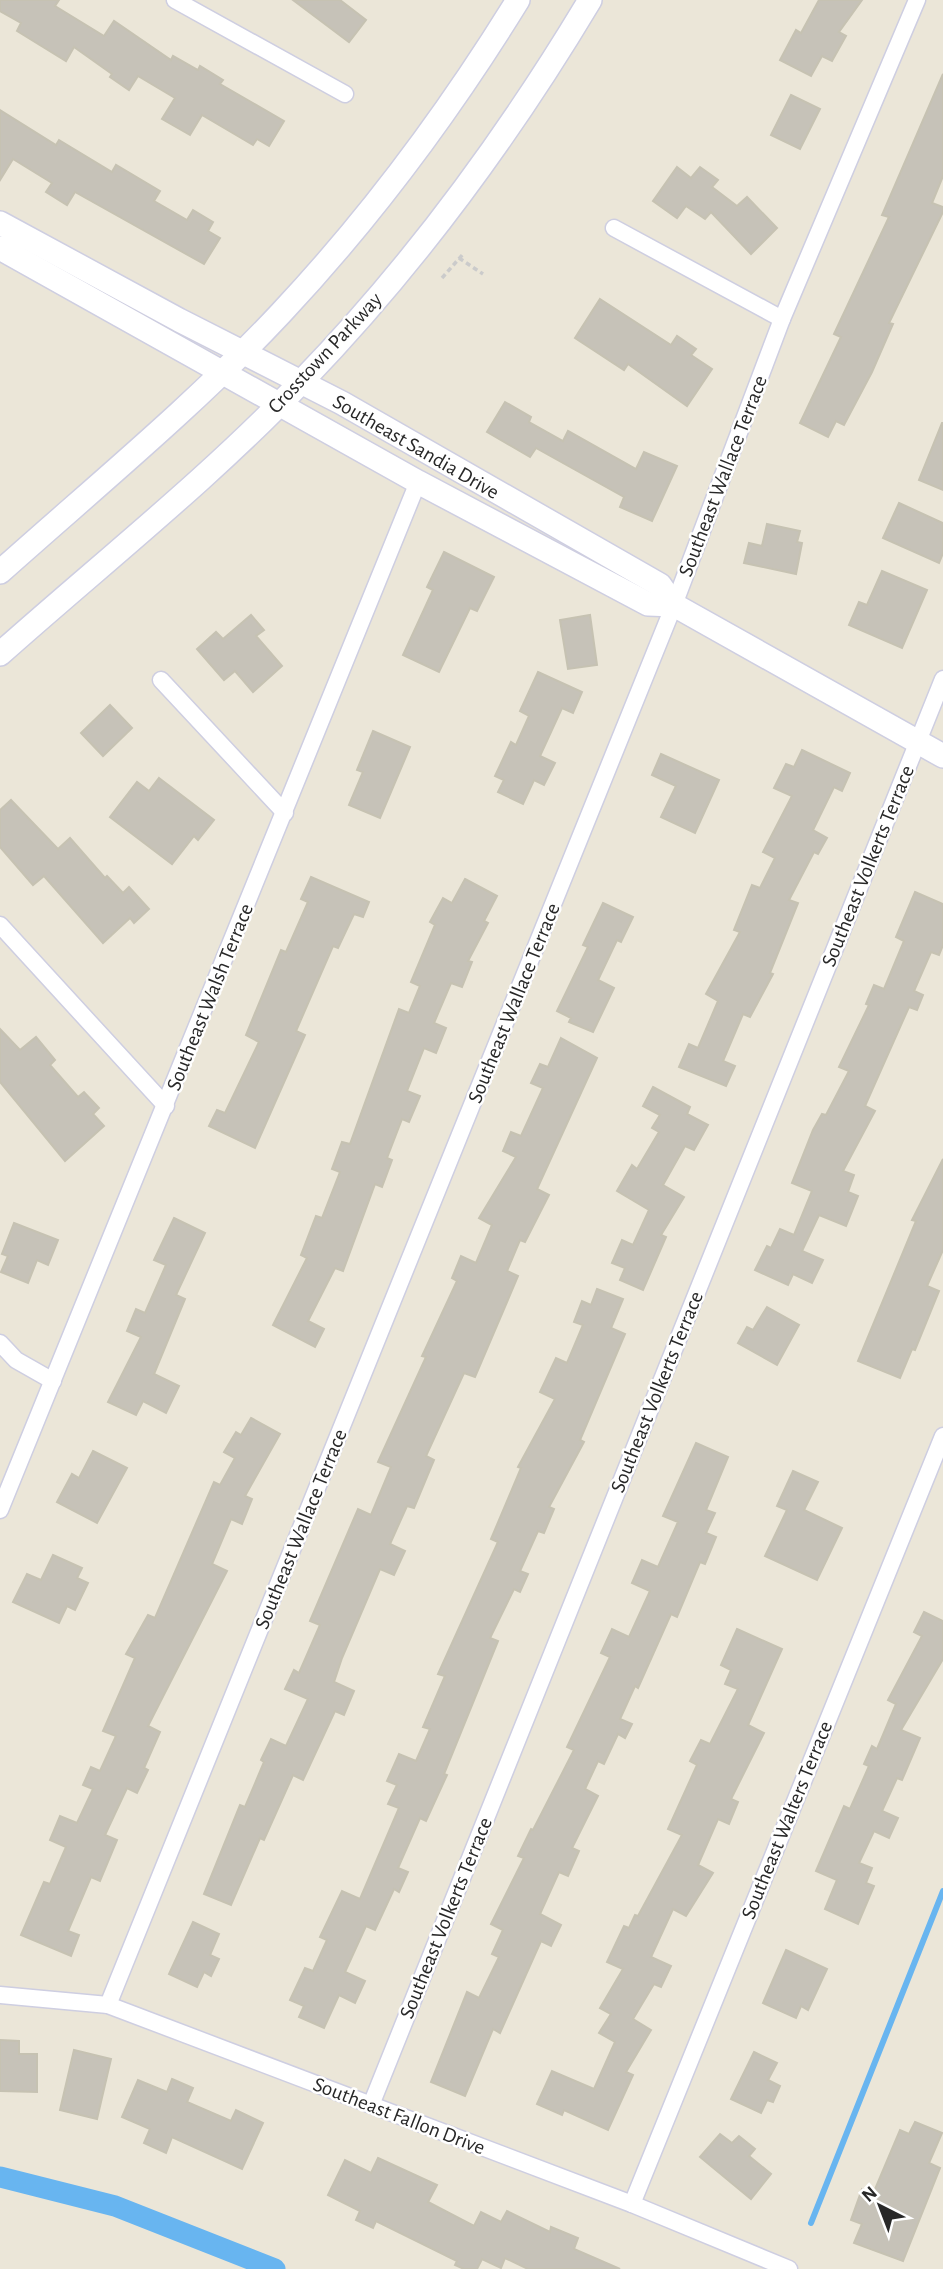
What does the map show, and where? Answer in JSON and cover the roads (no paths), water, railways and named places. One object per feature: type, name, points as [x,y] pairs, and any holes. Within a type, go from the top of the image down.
[{"type":"street","points":[[175,0],[345,94]]},
{"type":"street","points":[[0,572],[244,351],[370,212],[438,122],[517,0]]},
{"type":"street","name":"Crosstown Parkway","points":[[0,653],[281,404],[302,382],[382,292],[463,192],[509,129],[590,0]]},
{"type":"street","name":"Southeast Wallace Terrace","points":[[108,2005],[674,605],[782,319],[917,0]]},
{"type":"street","name":"Southeast Sandia Drive","points":[[0,223],[179,320],[302,382],[660,585],[674,605],[943,756]]},
{"type":"street","points":[[614,228],[782,319]]},
{"type":"street","name":"Southeast Sandia Drive","points":[[0,248],[418,482],[648,604],[674,605]]},
{"type":"street","name":"Southeast Walsh Terrace","points":[[0,1510],[418,482]]},
{"type":"street","name":"Southeast Volkerts Terrace","points":[[372,2105],[943,679]]},
{"type":"street","points":[[161,680],[285,813]]},
{"type":"street","points":[[0,925],[166,1106]]},
{"type":"street","points":[[0,1343],[16,1360],[52,1381]]},
{"type":"street","name":"Southeast Walters Terrace","points":[[632,2204],[943,1436]]},
{"type":"street","name":"Southeast Fallon Drive","points":[[0,1995],[108,2005],[632,2204],[789,2269]]},
{"type":"waterway","points":[[811,2223],[943,1891]]},
{"type":"waterway","points":[[0,2177],[115,2206],[275,2269]]}]
